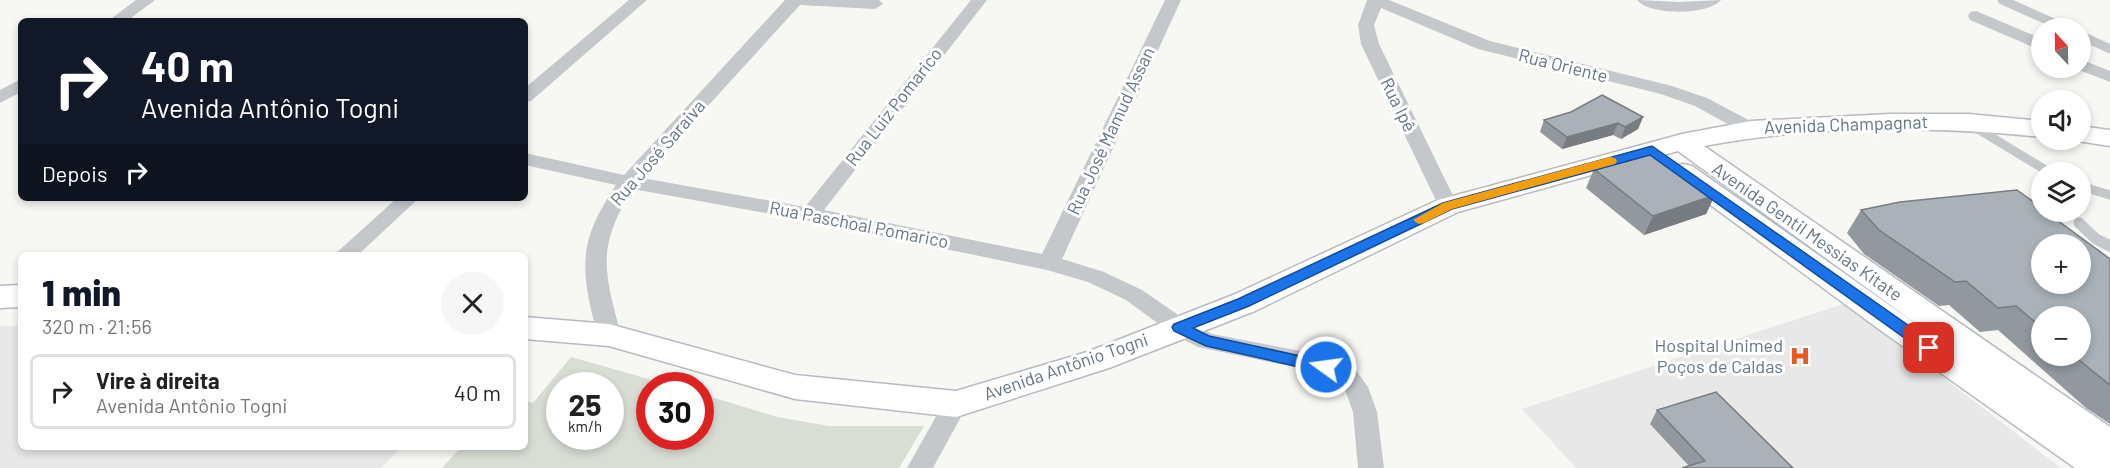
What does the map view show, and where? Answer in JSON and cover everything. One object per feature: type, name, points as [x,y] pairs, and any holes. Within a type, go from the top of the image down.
[{"type":"street","points":[[120,18],[147,0]]},
{"type":"street","points":[[528,94],[637,0]]},
{"type":"street","points":[[795,0],[875,4]]},
{"type":"street","name":"Rua José Saraiva","points":[[609,335],[597,285],[593,250],[597,233],[608,212],[628,182],[795,0]]},
{"type":"street","name":"Rua Luiz Pomarico","points":[[810,214],[979,0]]},
{"type":"street","name":"Rua José Mamud Assan","points":[[1049,263],[1173,0]]},
{"type":"street","name":"Rua Oriente","points":[[1376,0],[1484,45],[1666,90],[1701,102],[1751,129]]},
{"type":"street","name":"Rua Ipê","points":[[1376,0],[1366,25],[1370,44],[1448,206]]},
{"type":"street","points":[[1645,0],[1659,6],[1680,8],[1713,0]]},
{"type":"street","points":[[1976,15],[2031,41]]},
{"type":"street","points":[[2091,68],[2110,77]]},
{"type":"street","name":"Avenida Champagnat","points":[[1652,150],[1751,129],[1890,122],[1968,122],[2031,128]]},
{"type":"street","points":[[2091,135],[2110,138]]},
{"type":"street","name":"Avenida Gentil Messias Kitate","points":[[1682,142],[2101,468]]},
{"type":"street","name":"Avenida Antônio Togni","points":[[528,328],[609,335],[795,387],[956,404],[1098,360],[1244,303],[1448,206],[1652,150]]},
{"type":"street","name":"Avenida Gentil Messias Kitate","points":[[1652,150],[1905,317],[2110,445]]},
{"type":"street","name":"Rua Paschoal Pomarico","points":[[528,160],[628,182],[810,214],[1049,263],[1096,277],[1134,295],[1179,327],[1206,341],[1311,362],[1347,375],[1356,387],[1365,411],[1371,468]]},
{"type":"street","points":[[348,252],[406,201]]},
{"type":"street","points":[[0,297],[18,296]]},
{"type":"street","points":[[920,468],[956,404]]},
{"type":"lane","points":[[2002,0],[2043,18]]},
{"type":"lane","points":[[2091,40],[2110,49]]},
{"type":"lane","points":[[1968,122],[2033,162]]},
{"type":"lane","points":[[2091,189],[2110,195]]},
{"type":"lane","points":[[2079,223],[2096,239],[2110,246]]},
{"type":"shaded area","name":"Hospital Unimed Poços de Caldas","points":[[1846,303],[2061,468],[1576,468],[1522,409]]},
{"type":"shaded area","points":[[0,326],[18,326],[18,450],[398,450],[381,468],[0,468]]},
{"type":"shaded area","points":[[571,357],[636,375],[636,450],[714,450],[714,398],[777,417],[829,426],[924,426],[899,468],[442,468],[458,450],[528,450],[528,402],[533,403],[546,387],[546,450],[624,450],[624,372],[559,372]]},
{"type":"building","points":[[1602,95],[1643,117],[1625,127],[1618,123],[1567,137],[1544,120],[1571,112]]},
{"type":"building","points":[[1654,150],[1715,195],[1653,216],[1594,169]]},
{"type":"building","points":[[2017,190],[2031,200],[2031,222],[2060,222],[2076,234],[2031,234],[2031,294],[2091,294],[2091,245],[2110,259],[2110,385],[2086,366],[2091,366],[2091,306],[2031,306],[2031,319],[2016,306],[1998,308],[1966,281],[1955,282],[1879,230],[1861,210],[1900,202]]},
{"type":"building","points":[[1716,392],[1793,468],[1682,468],[1705,461],[1657,410]]},
{"type":"slow traffic","points":[[1419,220],[1448,206],[1610,161]]},
{"type":"place","name":"Hospital Unimed Poços de Caldas","points":[[1800,356]]},
{"type":"route","points":[[1326,367],[1206,341],[1179,327],[1244,303],[1448,206],[1652,150],[1929,348]]}]
